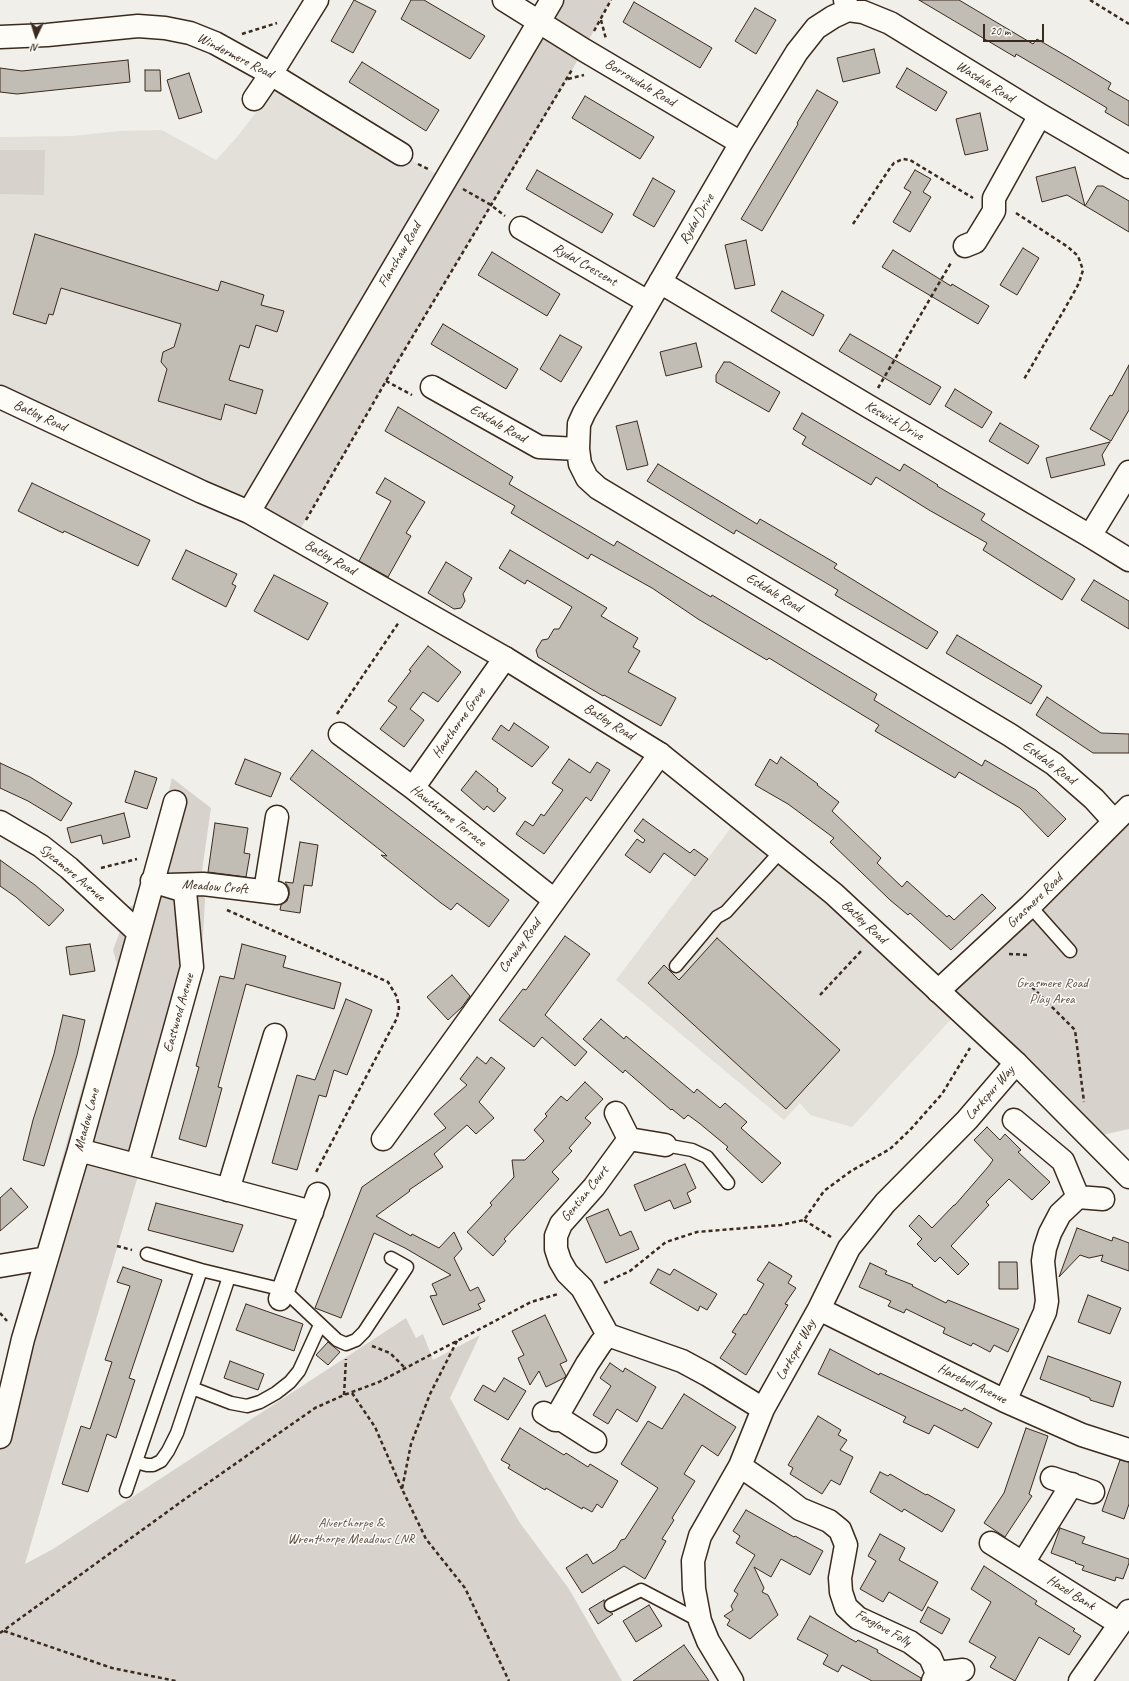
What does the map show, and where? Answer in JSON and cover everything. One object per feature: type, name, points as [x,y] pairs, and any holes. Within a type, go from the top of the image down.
[{"type":"street","name":"Borrowdale Road","points":[[504,0],[584,50],[741,143]]},
{"type":"street","name":"Flanshaw Road","points":[[249,512],[552,0]]},
{"type":"street","name":"Wasdale Road","points":[[846,5],[890,23],[1040,116],[1129,167]]},
{"type":"street","name":"Rydal Drive","points":[[578,449],[579,424],[584,414],[741,143],[805,41],[816,28],[833,17],[846,5]]},
{"type":"street","points":[[254,99],[272,74],[313,6]]},
{"type":"street","name":"Windermere Road","points":[[0,37],[47,35],[138,26],[165,28],[190,33],[215,43],[272,74],[401,154]]},
{"type":"street","points":[[965,246],[975,242],[1040,116]]},
{"type":"street","name":"Rydal Crescent","points":[[521,228],[648,302]]},
{"type":"street","name":"Keswick Drive","points":[[660,282],[1129,560]]},
{"type":"street","name":"Eskdale Road","points":[[432,387],[539,447],[578,449],[580,464],[587,478],[598,488],[1010,734],[1054,764],[1094,799],[1122,814]]},
{"type":"street","name":"Batley Road","points":[[0,397],[202,492],[249,512],[505,658],[660,754],[834,894],[1016,1063],[1129,1177]]},
{"type":"street","points":[[1090,536],[1129,472]]},
{"type":"street","name":"Hawthorne Grove","points":[[413,788],[505,658]]},
{"type":"street","name":"Hawthorne Terrace","points":[[336,727],[553,900]]},
{"type":"street","name":"Conway Road","points":[[382,1139],[553,900],[660,754]]},
{"type":"street","name":"Meadow Lane","points":[[0,1437],[23,1339],[79,1150],[138,932],[158,883],[160,854],[175,802]]},
{"type":"street","name":"Grasmere Road","points":[[938,992],[1030,906],[1122,814]]},
{"type":"street","name":"Meadow Croft","points":[[158,883],[203,884],[271,892],[277,817]]},
{"type":"street","name":"Sycamore Avenue","points":[[0,822],[41,846],[75,874],[138,932]]},
{"type":"street","name":"Eastwood Avenue","points":[[137,1165],[192,967],[185,891],[158,883]]},
{"type":"street","points":[[228,1190],[277,1032]]},
{"type":"street","name":"Larkspur Way","points":[[732,1681],[708,1641],[700,1621],[694,1589],[693,1561],[700,1536],[740,1466],[764,1409],[819,1309],[850,1248],[885,1202],[967,1120],[1016,1063]]},
{"type":"street","points":[[616,1113],[629,1139],[665,1145]]},
{"type":"street","points":[[1014,1120],[1063,1162],[1078,1196]]},
{"type":"street","name":"Gentian Court","points":[[608,1335],[582,1288],[567,1273],[560,1261],[556,1249],[556,1236],[561,1224],[594,1187],[629,1139]]},
{"type":"street","points":[[79,1150],[228,1190],[315,1203],[282,1294]]},
{"type":"street","points":[[1078,1196],[1103,1199]]},
{"type":"street","points":[[1005,1401],[1044,1312],[1046,1301],[1043,1261],[1045,1248],[1050,1233],[1060,1214],[1078,1196]]},
{"type":"street","points":[[0,1266],[47,1258]]},
{"type":"street","name":"Harebell Avenue","points":[[819,1309],[1005,1401],[1082,1435],[1129,1450]]},
{"type":"street","points":[[595,1441],[562,1420],[549,1416],[608,1335],[682,1361],[764,1409]]},
{"type":"street","name":"Foxglove Folly","points":[[740,1466],[800,1509],[829,1521],[840,1530],[846,1545],[840,1578],[841,1592],[846,1607],[858,1618],[910,1642],[930,1657],[935,1677],[963,1670]]},
{"type":"street","points":[[1023,1563],[1062,1481],[1093,1492]]},
{"type":"street","name":"Hazel Bank","points":[[992,1543],[1023,1563],[1124,1617]]},
{"type":"street","points":[[1080,1681],[1124,1617]]},
{"type":"lane","points":[[676,966],[718,917],[726,912],[781,851]]},
{"type":"lane","points":[[1030,906],[1070,951]]},
{"type":"lane","points":[[665,1145],[692,1150],[707,1158],[728,1183]]},
{"type":"lane","points":[[147,1254],[229,1277],[282,1294],[337,1340],[351,1342],[364,1332],[407,1267],[391,1258]]},
{"type":"lane","points":[[126,1491],[201,1270]]},
{"type":"lane","points":[[136,1462],[147,1466],[161,1461],[168,1452],[178,1433],[229,1277]]},
{"type":"lane","points":[[192,1388],[231,1403],[247,1406],[260,1402],[276,1393],[290,1382],[300,1371],[320,1325]]},
{"type":"lane","points":[[611,1605],[641,1590],[700,1621]]},
{"type":"path","points":[[295,538],[584,50],[612,0]]},
{"type":"path","points":[[1090,0],[1129,24]]},
{"type":"path","points":[[215,43],[313,6]]},
{"type":"path","points":[[401,154],[491,205],[521,228]]},
{"type":"path","points":[[853,224],[884,176],[894,163],[903,159],[910,160],[994,205],[1068,247],[1078,256],[1083,270],[1079,283],[1024,381]]},
{"type":"path","points":[[868,406],[953,260],[965,246]]},
{"type":"path","points":[[386,382],[414,397],[432,387]]},
{"type":"path","points":[[336,727],[411,605]]},
{"type":"path","points":[[75,874],[160,854]]},
{"type":"path","points":[[226,909],[388,982],[397,997],[399,1008],[397,1018],[315,1174],[315,1203]]},
{"type":"path","points":[[820,995],[877,934]]},
{"type":"path","points":[[1032,987],[1075,1030],[1089,1138]]},
{"type":"path","points":[[0,1633],[185,1499],[315,1408],[344,1394],[352,1393],[379,1382],[531,1302],[600,1284],[630,1271],[666,1242],[697,1232],[781,1225],[804,1220],[824,1191],[851,1171],[890,1149],[910,1130],[942,1094],[981,1031]]},
{"type":"path","points":[[804,1220],[850,1248]]},
{"type":"path","points":[[402,1490],[411,1444],[419,1422],[430,1394],[457,1341]]},
{"type":"path","points":[[344,1394],[351,1342],[390,1353],[405,1368]]},
{"type":"path","points":[[352,1393],[375,1427],[402,1490],[426,1539],[466,1588],[509,1681]]},
{"type":"path","points":[[3,1631],[112,1668],[176,1681]]},
{"type":"shaded area","points":[[281,80],[401,154],[445,179],[249,512],[0,397],[0,137],[72,136],[119,131],[162,130],[216,160],[237,137]]},
{"type":"shaded area","points":[[736,821],[956,1014],[852,1127],[810,1115],[800,1103],[784,1120],[616,980]]},
{"type":"green space","points":[[552,0],[611,0],[567,79],[386,381],[295,538],[249,512]]},
{"type":"green space","points":[[0,150],[45,150],[44,195],[0,194]]},
{"type":"green space","name":"Alverthorpe & Wrenthorpe Meadows LNR","points":[[172,778],[211,808],[201,878],[205,900],[201,970],[135,1186],[25,1564],[53,1549],[406,1318],[416,1338],[423,1334],[433,1360],[480,1335],[450,1398],[520,1523],[569,1589],[622,1681],[0,1681],[0,1387],[10,1344],[117,964],[113,950],[129,907],[141,902]]},
{"type":"green space","name":"Grasmere Road Play Area","points":[[1129,807],[1129,1129],[1089,1138],[938,991]]},
{"type":"building","points":[[354,0],[376,11],[353,53],[331,41]]},
{"type":"building","points":[[411,0],[424,0],[485,36],[470,59],[401,19]]},
{"type":"building","points":[[919,0],[959,0],[1033,44],[1037,39],[1068,57],[1111,83],[1108,89],[1129,101],[1129,126],[1105,112],[1107,108],[1062,81],[1016,54],[1015,57]]},
{"type":"building","points":[[634,2],[712,48],[700,68],[623,22]]},
{"type":"building","points":[[755,8],[776,20],[756,54],[735,41]]},
{"type":"building","points":[[874,49],[880,73],[843,82],[837,58]]},
{"type":"building","points":[[128,60],[130,82],[17,94],[0,92],[0,68],[22,71]]},
{"type":"building","points":[[362,62],[439,110],[426,131],[349,82]]},
{"type":"building","points":[[907,68],[947,92],[936,111],[896,87]]},
{"type":"building","points":[[145,70],[160,70],[161,91],[145,91]]},
{"type":"building","points":[[189,73],[202,112],[179,119],[167,80]]},
{"type":"building","points":[[817,90],[838,102],[762,231],[741,219]]},
{"type":"building","points":[[585,96],[654,137],[640,159],[572,118]]},
{"type":"building","points":[[980,113],[988,150],[965,155],[956,119]]},
{"type":"building","points":[[1075,167],[1085,206],[1067,195],[1042,202],[1036,177]]},
{"type":"building","points":[[537,170],[613,214],[602,233],[526,189]]},
{"type":"building","points":[[915,170],[931,179],[923,192],[931,197],[910,232],[893,222],[911,192],[904,188]]},
{"type":"building","points":[[653,178],[675,191],[654,227],[633,215]]},
{"type":"building","points":[[1097,186],[1103,186],[1129,201],[1129,232],[1085,206]]},
{"type":"building","points":[[35,234],[218,291],[221,281],[264,295],[261,305],[284,311],[277,332],[256,325],[249,348],[240,345],[229,380],[263,390],[256,414],[225,404],[221,420],[158,401],[167,369],[161,362],[163,352],[174,347],[181,324],[61,288],[53,315],[49,314],[46,324],[13,314]]},
{"type":"building","points":[[746,240],[755,285],[735,289],[725,245]]},
{"type":"building","points":[[1023,248],[1039,258],[1017,295],[1000,285]]},
{"type":"building","points":[[893,250],[951,286],[952,284],[989,306],[978,324],[882,267]]},
{"type":"building","points":[[492,252],[560,294],[547,316],[478,275]]},
{"type":"building","points":[[782,291],[824,315],[813,336],[771,311]]},
{"type":"building","points":[[443,324],[518,369],[506,389],[431,344]]},
{"type":"building","points":[[850,334],[941,387],[930,405],[839,351]]},
{"type":"building","points":[[560,335],[582,347],[561,382],[540,369]]},
{"type":"building","points":[[696,343],[702,367],[666,376],[660,352]]},
{"type":"building","points":[[724,362],[730,362],[780,392],[769,412],[716,382],[716,375]]},
{"type":"building","points":[[1129,365],[1129,410],[1111,441],[1090,429],[1110,395],[1112,396]]},
{"type":"building","points":[[955,389],[992,412],[982,428],[945,406]]},
{"type":"building","points":[[398,407],[513,477],[509,484],[614,546],[617,541],[711,597],[712,595],[877,694],[874,700],[982,766],[985,760],[1036,790],[1066,819],[1048,837],[1020,808],[959,772],[955,778],[875,731],[879,725],[769,658],[767,660],[698,619],[652,588],[591,554],[588,559],[511,513],[515,506],[385,431]]},
{"type":"building","points":[[802,413],[900,471],[904,464],[938,485],[937,486],[985,514],[981,520],[1075,579],[1062,600],[983,550],[987,543],[929,510],[876,477],[871,485],[802,444],[806,437],[793,429]]},
{"type":"building","points":[[637,421],[648,465],[627,470],[616,426]]},
{"type":"building","points":[[1000,423],[1039,446],[1028,464],[989,441]]},
{"type":"building","points":[[1110,442],[1102,455],[1105,465],[1051,478],[1046,458]]},
{"type":"building","points":[[658,464],[757,524],[760,519],[837,564],[834,568],[938,632],[927,649],[835,595],[838,590],[736,530],[734,534],[647,481]]},
{"type":"building","points":[[385,478],[425,502],[406,533],[411,536],[388,577],[359,561],[391,501],[376,493]]},
{"type":"building","points":[[32,483],[150,540],[138,566],[64,531],[63,533],[18,511]]},
{"type":"building","points":[[186,550],[237,574],[232,584],[236,586],[226,607],[172,579]]},
{"type":"building","points":[[510,550],[607,608],[601,616],[638,638],[633,647],[640,651],[628,672],[676,698],[661,726],[604,695],[603,696],[538,657],[536,650],[542,640],[548,639],[554,629],[559,629],[572,607],[527,580],[525,584],[499,568]]},
{"type":"building","points":[[446,562],[472,578],[463,594],[465,601],[461,608],[454,609],[428,593]]},
{"type":"building","points":[[274,575],[328,603],[308,640],[254,611]]},
{"type":"building","points":[[1094,580],[1129,601],[1129,629],[1081,600]]},
{"type":"building","points":[[957,635],[1042,686],[1031,704],[946,653]]},
{"type":"building","points":[[428,646],[461,672],[438,702],[423,692],[410,709],[424,720],[404,747],[380,729],[397,707],[388,701],[411,671],[409,670]]},
{"type":"building","points":[[1047,697],[1101,733],[1129,734],[1129,753],[1093,753],[1036,715]]},
{"type":"building","points":[[514,723],[549,747],[532,767],[492,739],[501,725],[509,731]]},
{"type":"building","points":[[312,750],[509,900],[489,927],[457,903],[451,910],[441,903],[381,855],[387,856],[384,853],[290,779]]},
{"type":"building","points":[[781,757],[818,784],[817,785],[839,802],[832,811],[881,858],[877,863],[902,887],[907,881],[947,917],[949,915],[954,920],[982,894],[996,908],[951,950],[910,913],[908,915],[890,900],[830,842],[834,838],[788,804],[755,785],[770,759],[777,764]]},
{"type":"building","points":[[245,759],[281,773],[271,797],[235,784]]},
{"type":"building","points":[[569,759],[590,773],[597,762],[610,770],[591,801],[586,797],[544,854],[516,834],[525,821],[533,826],[541,814],[544,816],[563,790],[552,783]]},
{"type":"building","points":[[0,763],[30,777],[72,803],[61,821],[28,801],[0,788]]},
{"type":"building","points":[[135,771],[157,778],[147,809],[125,802]]},
{"type":"building","points":[[476,771],[498,789],[497,791],[506,798],[494,812],[487,806],[484,810],[461,790]]},
{"type":"building","points":[[124,813],[130,837],[103,844],[101,835],[71,843],[67,828]]},
{"type":"building","points":[[643,819],[690,853],[694,849],[708,859],[695,876],[664,853],[650,873],[625,855],[637,839],[643,843],[645,840],[634,831]]},
{"type":"building","points":[[215,823],[248,828],[244,853],[250,854],[246,877],[208,872]]},
{"type":"building","points":[[300,842],[318,845],[312,886],[304,885],[300,913],[280,910],[281,905],[287,901],[289,895],[289,888],[285,882],[293,883]]},
{"type":"building","points":[[0,860],[35,885],[64,910],[49,926],[16,897],[0,886]]},
{"type":"building","points":[[565,936],[590,954],[545,1015],[587,1052],[575,1066],[542,1037],[534,1047],[499,1020],[523,989],[526,990]]},
{"type":"building","points":[[717,938],[840,1050],[786,1109],[648,983],[664,965],[679,980]]},
{"type":"building","points":[[90,944],[95,971],[70,975],[66,947]]},
{"type":"building","points":[[242,944],[286,956],[283,967],[341,983],[334,1009],[246,984],[218,1087],[222,1088],[206,1147],[179,1139],[199,1067],[196,1066],[220,976],[234,979]]},
{"type":"building","points":[[452,975],[470,996],[462,1007],[448,1020],[427,997]]},
{"type":"building","points":[[346,999],[372,1010],[347,1075],[334,1070],[326,1097],[319,1095],[297,1170],[272,1163],[297,1075],[315,1080]]},
{"type":"building","points":[[63,1015],[85,1020],[77,1055],[44,1166],[23,1160],[33,1120],[54,1054]]},
{"type":"building","points":[[601,1019],[624,1039],[626,1036],[694,1093],[697,1089],[720,1108],[725,1103],[747,1122],[741,1128],[781,1163],[762,1183],[726,1149],[728,1147],[699,1123],[688,1115],[684,1119],[672,1109],[671,1110],[625,1070],[623,1073],[583,1039]]},
{"type":"building","points":[[477,1057],[486,1064],[491,1057],[505,1068],[479,1102],[494,1118],[476,1134],[467,1125],[434,1154],[443,1167],[409,1190],[410,1191],[376,1216],[411,1236],[412,1234],[439,1248],[454,1232],[462,1249],[454,1258],[470,1291],[478,1287],[485,1301],[478,1304],[481,1309],[443,1325],[430,1296],[437,1295],[432,1284],[451,1275],[405,1248],[374,1233],[341,1318],[315,1308],[362,1187],[446,1128],[434,1114],[467,1085],[460,1079]]},
{"type":"building","points":[[585,1082],[603,1099],[585,1118],[591,1123],[569,1148],[572,1151],[552,1172],[559,1179],[504,1239],[506,1241],[493,1256],[467,1232],[492,1205],[490,1203],[514,1177],[512,1160],[525,1160],[544,1141],[534,1130],[547,1116],[545,1114],[561,1096],[567,1101]]},
{"type":"building","points":[[987,1127],[1000,1140],[1005,1134],[1021,1150],[1018,1152],[1050,1182],[1032,1200],[1009,1179],[986,1202],[989,1205],[951,1246],[969,1264],[958,1275],[940,1257],[935,1262],[917,1244],[922,1239],[909,1226],[919,1215],[932,1228],[955,1205],[988,1167],[993,1160],[974,1140]]},
{"type":"building","points":[[685,1164],[696,1188],[687,1193],[691,1202],[674,1209],[670,1200],[645,1211],[634,1185]]},
{"type":"building","points":[[11,1188],[28,1207],[0,1231],[0,1198]]},
{"type":"building","points":[[156,1203],[243,1225],[233,1252],[148,1230]]},
{"type":"building","points":[[608,1209],[620,1236],[631,1231],[639,1249],[606,1263],[586,1218]]},
{"type":"building","points":[[1077,1228],[1112,1241],[1113,1237],[1129,1243],[1129,1271],[1101,1261],[1103,1255],[1089,1258],[1080,1255],[1059,1277]]},
{"type":"building","points":[[769,1262],[792,1276],[788,1283],[796,1288],[785,1304],[788,1305],[746,1375],[720,1358],[736,1334],[732,1332],[744,1314],[746,1315],[764,1284],[757,1280]]},
{"type":"building","points":[[999,1262],[1017,1262],[1018,1289],[999,1289]]},
{"type":"building","points":[[870,1263],[887,1271],[885,1274],[913,1285],[912,1286],[946,1303],[948,1300],[1019,1329],[1008,1352],[994,1345],[990,1352],[973,1343],[971,1346],[943,1333],[945,1328],[906,1309],[904,1313],[888,1306],[891,1301],[859,1287]]},
{"type":"building","points":[[123,1267],[162,1280],[129,1378],[135,1380],[116,1438],[107,1434],[88,1492],[62,1484],[81,1426],[90,1429],[112,1362],[105,1360],[130,1286],[117,1282]]},
{"type":"building","points":[[658,1269],[670,1275],[674,1269],[717,1294],[707,1310],[700,1306],[698,1311],[650,1283]]},
{"type":"building","points":[[1088,1295],[1121,1308],[1110,1334],[1078,1322]]},
{"type":"building","points":[[246,1304],[303,1324],[294,1351],[236,1330]]},
{"type":"building","points":[[545,1315],[567,1361],[560,1364],[566,1376],[546,1387],[539,1371],[530,1385],[518,1358],[524,1355],[512,1331]]},
{"type":"building","points":[[328,1342],[340,1352],[328,1365],[316,1355]]},
{"type":"building","points":[[830,1349],[879,1375],[880,1373],[962,1411],[964,1408],[992,1423],[978,1448],[934,1425],[929,1434],[903,1422],[906,1417],[818,1374]]},
{"type":"building","points":[[1048,1356],[1121,1382],[1113,1407],[1090,1400],[1090,1398],[1040,1379]]},
{"type":"building","points":[[230,1361],[264,1374],[258,1390],[224,1378]]},
{"type":"building","points":[[610,1363],[623,1372],[625,1368],[656,1387],[637,1422],[617,1409],[608,1424],[593,1415],[611,1386],[600,1378]]},
{"type":"building","points":[[504,1378],[526,1391],[508,1420],[474,1400],[483,1385],[495,1392]]},
{"type":"building","points":[[684,1394],[736,1427],[718,1456],[702,1445],[684,1474],[695,1481],[672,1518],[674,1520],[662,1539],[666,1541],[645,1579],[624,1566],[582,1593],[566,1568],[587,1554],[593,1564],[616,1549],[621,1540],[625,1539],[658,1488],[621,1464],[648,1421],[662,1429]]},
{"type":"building","points":[[818,1416],[841,1430],[838,1435],[847,1440],[840,1450],[853,1457],[840,1485],[831,1480],[822,1494],[790,1474],[793,1468],[788,1465]]},
{"type":"building","points":[[520,1428],[564,1455],[566,1453],[588,1467],[590,1464],[618,1481],[602,1508],[597,1504],[592,1512],[583,1507],[582,1509],[546,1488],[545,1490],[508,1468],[510,1465],[501,1460]]},
{"type":"building","points":[[1026,1428],[1048,1436],[1029,1494],[1032,1496],[1005,1537],[984,1523],[1004,1493]]},
{"type":"building","points":[[1120,1460],[1129,1462],[1129,1504],[1124,1519],[1102,1511]]},
{"type":"building","points":[[880,1472],[888,1476],[890,1474],[955,1510],[942,1532],[904,1509],[902,1512],[870,1492]]},
{"type":"building","points":[[746,1510],[794,1537],[795,1536],[823,1551],[810,1575],[781,1559],[771,1577],[754,1567],[764,1588],[762,1592],[768,1595],[778,1615],[750,1639],[727,1625],[730,1620],[724,1616],[733,1610],[731,1606],[738,1594],[734,1591],[755,1555],[736,1543],[740,1536],[733,1531]]},
{"type":"building","points":[[1060,1528],[1085,1537],[1082,1543],[1129,1559],[1123,1579],[1116,1577],[1115,1581],[1082,1570],[1084,1566],[1051,1553]]},
{"type":"building","points":[[880,1534],[905,1548],[899,1560],[938,1582],[922,1611],[889,1592],[883,1602],[860,1589],[876,1561],[868,1556]]},
{"type":"building","points":[[984,1566],[1037,1601],[1035,1604],[1075,1629],[1073,1631],[1081,1636],[1069,1655],[1039,1637],[1015,1681],[990,1667],[996,1657],[969,1642],[991,1602],[971,1589]]},
{"type":"building","points":[[604,1600],[605,1609],[613,1614],[598,1624],[589,1609]]},
{"type":"building","points":[[649,1605],[662,1626],[636,1642],[623,1621]]},
{"type":"building","points":[[928,1607],[950,1619],[942,1634],[920,1622]]},
{"type":"building","points":[[810,1616],[856,1642],[858,1640],[878,1650],[877,1652],[921,1678],[921,1681],[872,1681],[842,1665],[838,1672],[823,1664],[828,1655],[797,1639]]},
{"type":"building","points":[[684,1645],[709,1681],[633,1681]]}]
